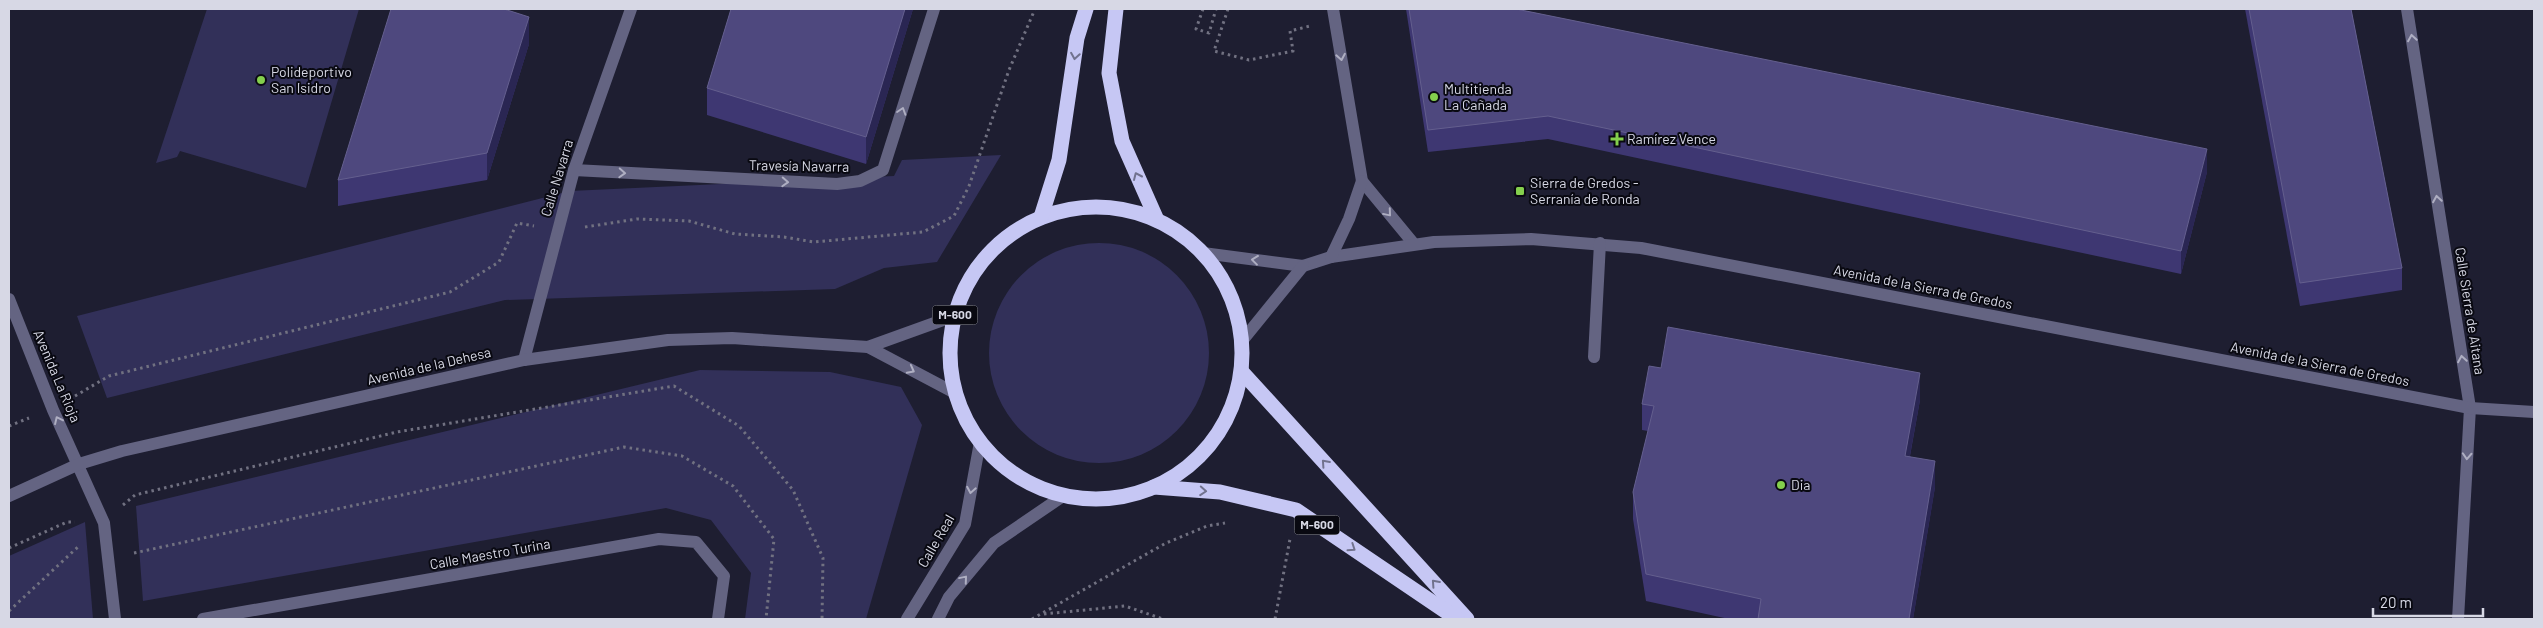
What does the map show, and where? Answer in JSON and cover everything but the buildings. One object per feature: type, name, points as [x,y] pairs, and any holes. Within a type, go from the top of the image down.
[{"type":"highway","points":[[1041,217],[1059,160],[1077,38],[1086,9]]},
{"type":"highway","points":[[1116,9],[1110,73],[1122,141],[1157,220]]},
{"type":"highway","name":"M-600","points":[[1100,207],[1157,220],[1182,234],[1203,254],[1230,294],[1242,341],[1242,372],[1232,409],[1214,442],[1187,468],[1154,488],[1125,497],[1094,500],[1063,496],[1017,476],[980,442],[965,418],[955,393],[949,354],[954,316],[972,274],[1002,241],[1041,217],[1100,207]]},
{"type":"highway","points":[[1242,372],[1468,619]]},
{"type":"highway","name":"M-600","points":[[1154,488],[1220,492],[1296,510],[1457,619]]},
{"type":"street","name":"Calle Navarra","points":[[524,360],[574,170],[631,9]]},
{"type":"street","name":"Travesía Navarra","points":[[574,170],[837,184],[860,181],[883,170],[934,9]]},
{"type":"street","points":[[1331,257],[1349,219],[1362,181],[1333,9]]},
{"type":"street","name":"Calle Sierra de Aitana","points":[[2407,9],[2470,408],[2458,619]]},
{"type":"street","points":[[1362,181],[1414,244]]},
{"type":"street","name":"Avenida de la Sierra de Gredos","points":[[1203,254],[1303,266],[1331,257],[1414,244],[1531,239],[1600,243],[1641,248],[2470,408],[2534,412]]},
{"type":"street","points":[[1594,357],[1600,243]]},
{"type":"street","points":[[1242,341],[1303,266]]},
{"type":"street","name":"Avenida La Rioja","points":[[9,298],[53,410],[104,523],[115,619]]},
{"type":"street","name":"Avenida de la Dehesa","points":[[9,496],[79,464],[122,451],[524,360],[668,340],[732,338],[868,347],[954,316]]},
{"type":"street","name":"Avenida de la Dehesa","points":[[868,347],[955,393]]},
{"type":"street","name":"Calle Real","points":[[907,619],[965,524],[980,442]]},
{"type":"street","points":[[938,619],[949,597],[994,542],[1063,496]]},
{"type":"street","name":"Calle Maestro Turina","points":[[203,619],[659,539],[696,542],[724,576],[718,619]]},
{"type":"path","points":[[1203,9],[1196,29],[1209,33],[1216,9]]},
{"type":"path","points":[[1228,9],[1214,51],[1249,60],[1293,50],[1290,31]]},
{"type":"path","points":[[9,612],[135,495],[398,432],[674,386],[739,426],[793,490],[822,558],[822,619]]},
{"type":"path","points":[[104,523],[125,556],[624,447],[682,456],[733,486],[774,539],[766,619]]},
{"type":"path","points":[[1275,619],[1296,510]]},
{"type":"path","points":[[9,548],[67,522],[104,523]]},
{"type":"path","points":[[1032,619],[1166,543],[1208,526],[1227,522]]},
{"type":"path","points":[[1041,614],[1125,606],[1163,619]]},
{"type":"shaded area","name":"Polideportivo San Isidro","points":[[207,9],[359,9],[306,188],[180,151],[177,157],[156,163]]},
{"type":"shaded area","points":[[1001,155],[937,262],[884,268],[835,289],[505,300],[107,398],[77,316],[570,191],[894,176],[902,160]]},
{"type":"shaded area","points":[[1088,243],[1110,243],[1141,251],[1160,261],[1177,275],[1191,292],[1201,311],[1207,331],[1209,353],[1207,375],[1201,395],[1191,414],[1177,431],[1160,445],[1131,459],[1110,463],[1088,463],[1067,459],[1047,450],[1029,438],[1014,423],[1002,405],[993,385],[989,364],[989,342],[993,321],[1002,301],[1014,283],[1029,268],[1047,256],[1067,247]]},
{"type":"shaded area","points":[[700,370],[830,372],[901,387],[922,425],[866,619],[745,619],[751,573],[711,520],[666,508],[143,601],[136,506]]},
{"type":"shaded area","points":[[85,522],[93,619],[9,619],[9,556]]},
{"type":"place","name":"Polideportivo San Isidro","points":[[261,80]]},
{"type":"place","name":"Multitienda La Cañada","points":[[1434,97]]},
{"type":"place","name":"Ramírez Vence","points":[[1617,139]]},
{"type":"place","name":"Sierra de Gredos - Serranía de Ronda","points":[[1520,191]]},
{"type":"place","name":"Dia","points":[[1781,485]]}]
